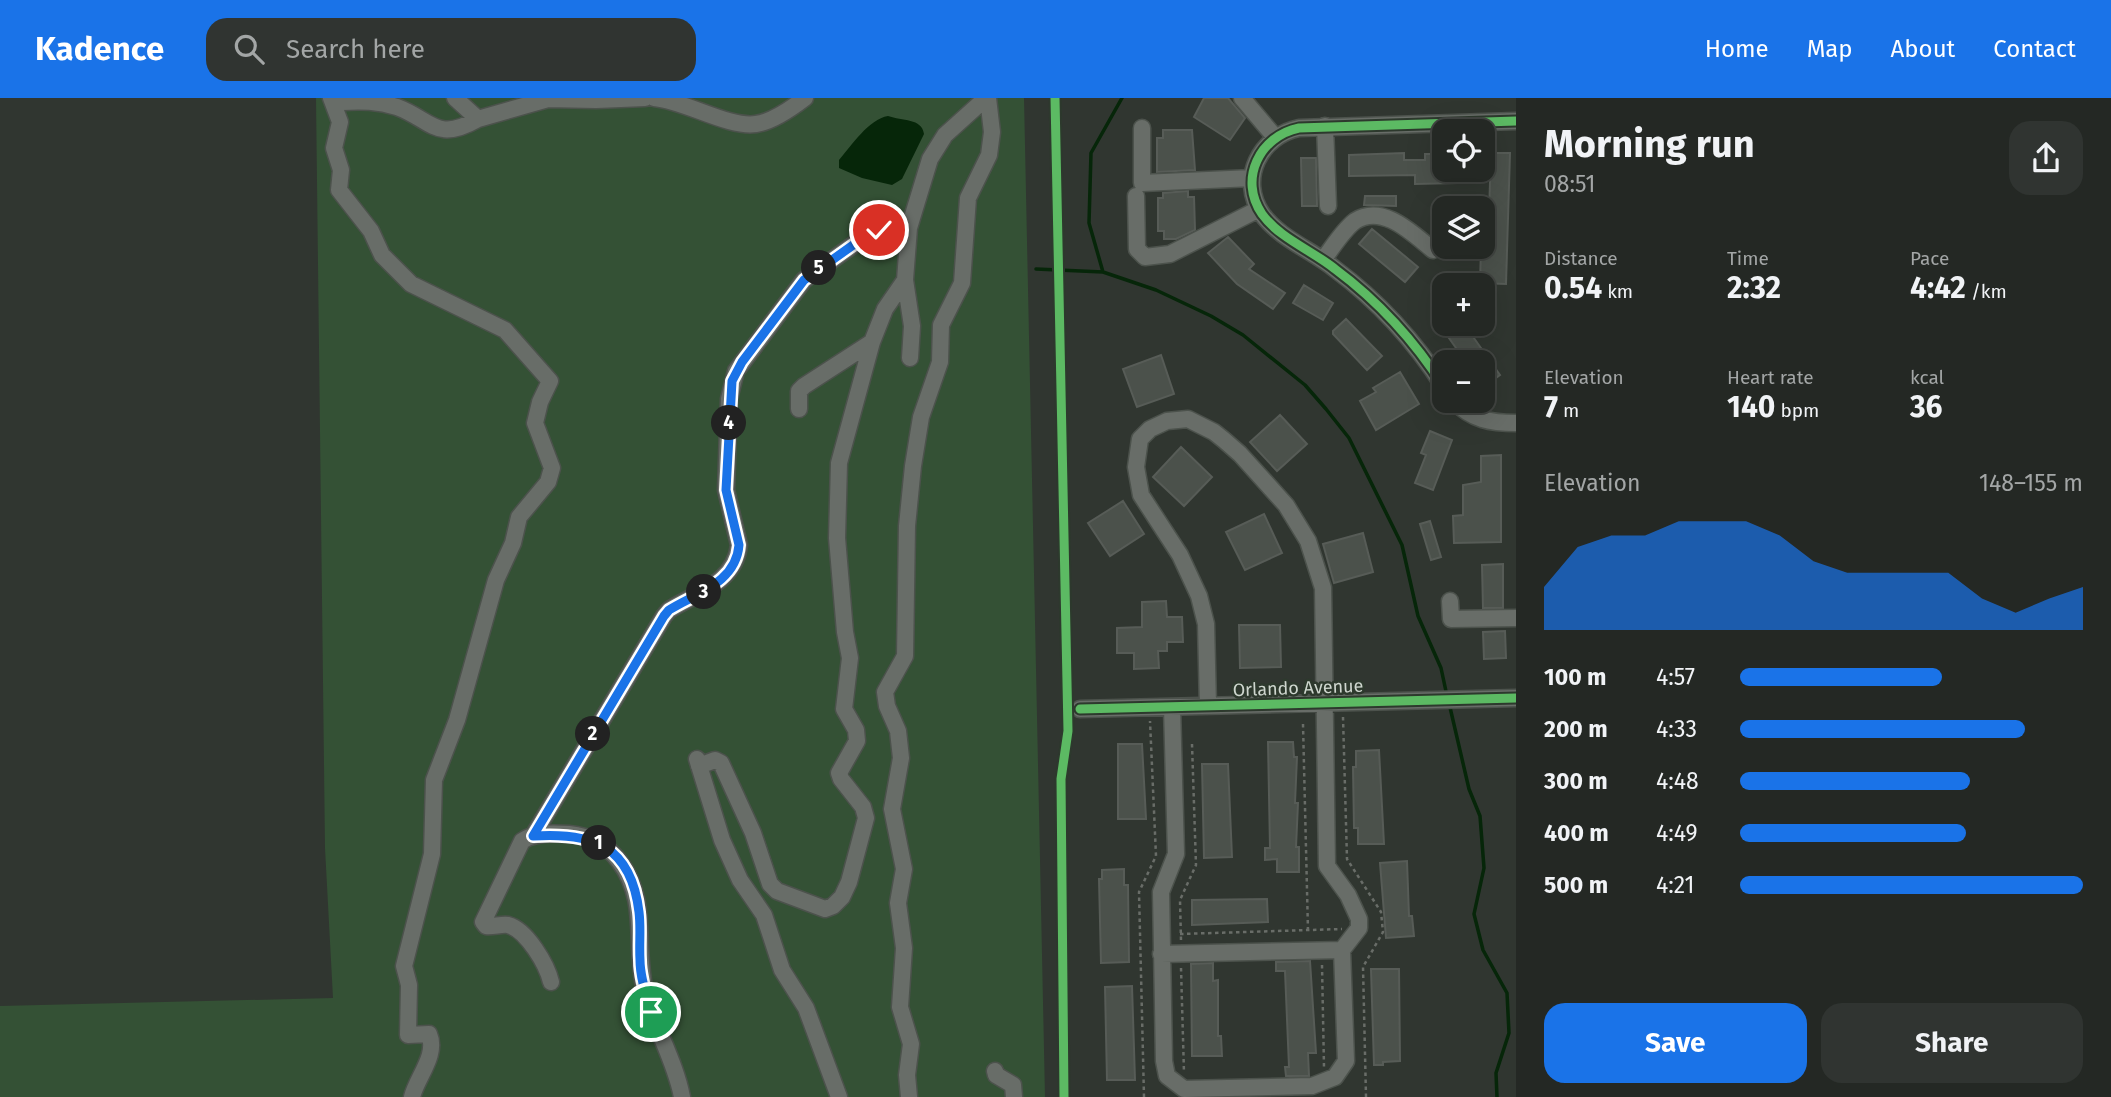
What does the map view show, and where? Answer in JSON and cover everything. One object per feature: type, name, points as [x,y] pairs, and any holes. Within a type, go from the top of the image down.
[{"type":"street","points":[[455,98],[478,119]]},
{"type":"street","points":[[412,1097],[431,1049],[431,1037],[429,1034],[408,1035],[409,985],[404,967],[432,854],[434,780],[457,720],[496,580],[513,542],[519,517],[548,482],[552,468],[535,423],[550,381],[505,330],[411,284],[382,255],[371,231],[339,190],[341,170],[334,148],[340,122],[341,101],[378,102],[400,108],[434,129],[460,127],[478,119],[548,99],[645,98]]},
{"type":"street","points":[[654,98],[671,99],[728,120],[756,124],[786,111],[805,98]]},
{"type":"street","points":[[909,358],[912,326],[905,280],[911,225],[925,171],[939,143],[987,98]]},
{"type":"street","points":[[909,1097],[907,1074],[911,1044],[900,1007],[905,964],[898,903],[904,869],[892,809],[901,758],[898,731],[887,706],[885,692],[905,656],[907,526],[913,466],[921,417],[940,362],[941,325],[962,284],[970,190],[980,178],[989,155],[992,132],[987,98]]},
{"type":"street","points":[[1242,98],[1275,137]]},
{"type":"street","points":[[1432,368],[1382,310],[1323,260],[1271,224],[1259,209],[1252,182],[1260,153],[1275,137],[1288,130],[1325,126],[1516,121]]},
{"type":"street","points":[[1325,126],[1328,206]]},
{"type":"street","points":[[1142,128],[1142,183],[1252,182]]},
{"type":"street","points":[[1136,196],[1137,249],[1144,257],[1170,254],[1259,209]]},
{"type":"street","points":[[1323,260],[1356,220],[1375,217],[1396,220],[1432,249]]},
{"type":"street","points":[[533,836],[664,616],[669,610],[716,584],[727,574],[738,554],[739,545],[726,490],[729,399],[736,371],[804,280],[870,233],[911,225]]},
{"type":"street","points":[[839,1097],[806,1008],[782,970],[764,915],[740,880],[722,840],[698,762],[715,760],[721,763],[754,833],[771,884],[777,891],[818,908],[833,906],[842,897],[866,818],[863,807],[839,773],[857,741],[856,730],[844,709],[850,658],[845,632],[837,538],[839,463],[872,342],[885,309],[905,280]]},
{"type":"street","points":[[799,409],[799,391],[804,386],[872,342]]},
{"type":"street","points":[[1468,413],[1484,421],[1516,423]]},
{"type":"street","points":[[1172,707],[1176,854],[1161,892],[1164,1061],[1167,1076],[1184,1089],[1312,1086],[1324,1083],[1335,1077],[1346,1061],[1342,950],[1359,928],[1359,919],[1348,895],[1327,866],[1323,588],[1308,541],[1286,505],[1232,447],[1214,432],[1188,419],[1167,421],[1150,429],[1140,439],[1136,467],[1141,495],[1180,555],[1199,596],[1206,624],[1208,706]]},
{"type":"street","points":[[1450,601],[1451,619],[1516,618]]},
{"type":"street","name":"Orlando Avenue","points":[[1080,709],[1516,698]]},
{"type":"street","points":[[551,982],[548,969],[537,950],[513,927],[488,927],[483,924],[513,854],[522,841],[533,836],[566,834],[608,846],[623,866],[638,902],[639,959],[644,988],[677,1075],[682,1097]]},
{"type":"street","points":[[1161,954],[1342,950]]},
{"type":"street","points":[[995,1071],[996,1075],[1013,1085],[1014,1097]]},
{"type":"path","points":[[1303,724],[1308,931]]},
{"type":"path","points":[[1184,1089],[1180,900],[1196,866],[1192,744]]},
{"type":"path","points":[[1181,934],[1359,928]]},
{"type":"path","points":[[1323,950],[1324,1083]]},
{"type":"shaded area","points":[[316,98],[1024,98],[1045,1097],[0,1097],[0,1006],[333,998],[325,848]]},
{"type":"shaded area","points":[[888,116],[920,125],[924,134],[902,179],[892,185],[862,178],[839,168],[839,160],[861,134],[874,122]]},
{"type":"building","points":[[1204,98],[1228,98],[1245,118],[1230,140],[1194,117]]},
{"type":"building","points":[[1163,130],[1192,130],[1195,170],[1157,172],[1157,138],[1163,138]]},
{"type":"building","points":[[1404,153],[1404,160],[1425,160],[1425,154],[1432,154],[1432,182],[1457,183],[1415,184],[1415,175],[1349,176],[1349,155]]},
{"type":"building","points":[[1495,153],[1510,153],[1506,284],[1495,284],[1495,273],[1480,273],[1481,259],[1495,259],[1495,196],[1490,196],[1490,182],[1495,182]]},
{"type":"building","points":[[1301,158],[1316,158],[1317,206],[1302,206]]},
{"type":"building","points":[[1188,191],[1188,197],[1194,197],[1195,230],[1176,239],[1164,239],[1164,231],[1158,231],[1158,198],[1163,198],[1163,193]]},
{"type":"building","points":[[1365,196],[1396,196],[1396,206],[1364,205]]},
{"type":"building","points":[[1372,229],[1418,267],[1405,282],[1359,244]]},
{"type":"building","points":[[1228,237],[1254,264],[1249,269],[1285,293],[1273,309],[1237,284],[1208,253]]},
{"type":"building","points":[[1304,285],[1333,303],[1323,320],[1293,303]]},
{"type":"building","points":[[1346,319],[1382,356],[1367,370],[1333,334]]},
{"type":"building","points":[[1448,336],[1472,336],[1482,350],[1457,350]]},
{"type":"building","points":[[1161,355],[1174,394],[1137,407],[1123,369]]},
{"type":"building","points":[[1400,372],[1419,404],[1376,430],[1360,401],[1376,392],[1373,388]]},
{"type":"building","points":[[1280,415],[1307,444],[1277,471],[1250,442]]},
{"type":"building","points":[[1430,431],[1452,440],[1433,490],[1415,483],[1426,455],[1421,453]]},
{"type":"building","points":[[1181,447],[1212,477],[1184,506],[1153,477]]},
{"type":"building","points":[[1501,455],[1501,542],[1454,543],[1453,516],[1463,515],[1463,485],[1481,482],[1481,456]]},
{"type":"building","points":[[1123,501],[1144,534],[1110,556],[1088,523]]},
{"type":"building","points":[[1264,514],[1282,553],[1245,570],[1226,532]]},
{"type":"building","points":[[1430,521],[1441,557],[1431,560],[1420,524]]},
{"type":"building","points":[[1363,533],[1373,572],[1334,583],[1323,544]]},
{"type":"building","points":[[1503,564],[1503,608],[1483,608],[1482,565]]},
{"type":"building","points":[[1166,601],[1167,617],[1182,617],[1183,642],[1167,642],[1167,651],[1158,651],[1159,668],[1134,669],[1134,653],[1117,653],[1117,628],[1142,627],[1142,602]]},
{"type":"building","points":[[1239,625],[1280,625],[1281,667],[1240,668]]},
{"type":"building","points":[[1505,631],[1506,658],[1484,659],[1483,632]]},
{"type":"building","points":[[1268,742],[1293,742],[1294,757],[1297,757],[1295,803],[1298,803],[1296,847],[1299,847],[1299,872],[1277,872],[1277,859],[1265,860],[1265,848],[1270,848]]},
{"type":"building","points":[[1118,744],[1142,744],[1146,819],[1118,819]]},
{"type":"building","points":[[1379,750],[1384,844],[1358,844],[1358,828],[1354,828],[1353,767],[1356,767],[1356,751]]},
{"type":"building","points":[[1202,764],[1228,764],[1232,857],[1204,858]]},
{"type":"building","points":[[1407,861],[1409,916],[1412,916],[1414,936],[1386,938],[1380,863]]},
{"type":"building","points":[[1124,869],[1124,885],[1128,885],[1129,962],[1101,963],[1099,879],[1102,879],[1102,870]]},
{"type":"building","points":[[1267,899],[1268,922],[1192,925],[1192,900]]},
{"type":"building","points":[[1310,961],[1316,1053],[1308,1053],[1309,1076],[1286,1076],[1285,1067],[1289,1067],[1285,971],[1276,971],[1276,962]]},
{"type":"building","points":[[1213,963],[1213,981],[1218,980],[1218,1036],[1221,1036],[1222,1056],[1192,1056],[1191,964]]},
{"type":"building","points":[[1371,969],[1399,969],[1400,1061],[1383,1062],[1383,1065],[1374,1065]]},
{"type":"building","points":[[1132,986],[1135,1080],[1107,1080],[1105,987]]},
{"type":"waterway","points":[[1122,98],[1091,153],[1089,223],[1103,272],[1156,290],[1211,316],[1243,335],[1305,385],[1326,409],[1349,438],[1402,545],[1418,616],[1441,668],[1447,696]]},
{"type":"waterway","points":[[1036,269],[1103,272]]},
{"type":"waterway","points":[[1449,703],[1469,789],[1480,816],[1484,868],[1474,914],[1483,950],[1507,993],[1509,1033],[1496,1073],[1497,1097]]},
{"type":"cycle path","points":[[1055,98],[1068,731],[1061,779],[1064,1097]]},
{"type":"cycle path","points":[[1432,370],[1409,339],[1351,281],[1269,223],[1255,201],[1252,187],[1257,161],[1273,140],[1299,128],[1516,121]]},
{"type":"cycle path","points":[[1080,709],[1516,698]]},
{"type":"route","points":[[651,1012],[640,968],[638,902],[623,866],[608,846],[585,838],[566,834],[533,836],[664,616],[674,606],[702,594],[716,584],[727,574],[738,554],[739,545],[726,490],[729,399],[736,371],[804,280],[870,233],[879,230]]}]
